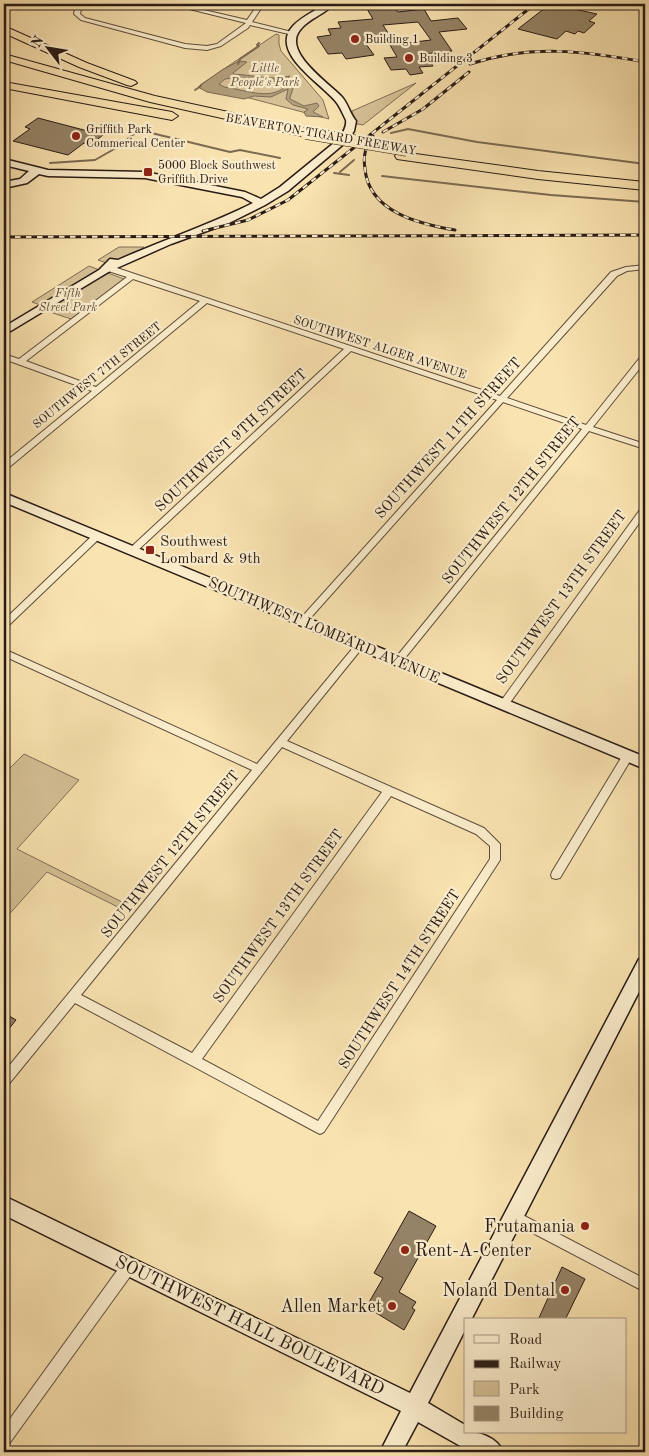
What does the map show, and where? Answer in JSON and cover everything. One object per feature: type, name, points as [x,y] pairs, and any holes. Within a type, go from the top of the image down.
[{"type":"highway","points":[[4,29],[112,76],[219,112],[226,117]]},
{"type":"highway","name":"BEAVERTON-TIGARD FREEWAY","points":[[4,57],[113,90],[303,135],[538,175],[645,186]]},
{"type":"highway","name":"BEAVERTON-TIGARD FREEWAY","points":[[4,64],[118,97],[283,135],[303,135]]},
{"type":"highway","points":[[4,85],[283,135]]},
{"type":"highway","name":"BEAVERTON-TIGARD FREEWAY","points":[[404,153],[645,180]]},
{"type":"street","points":[[79,4],[77,14],[84,19],[186,46],[204,48],[219,45],[246,27],[260,4]]},
{"type":"street","points":[[172,4],[293,33]]},
{"type":"street","points":[[4,332],[108,268],[109,264],[142,248],[259,202],[284,189],[338,145],[349,131],[351,121],[347,117],[340,100],[296,56],[291,44],[293,33],[304,22],[330,4]]},
{"type":"street","points":[[4,162],[36,171],[61,174],[145,175],[245,195],[259,202]]},
{"type":"street","points":[[4,185],[23,182],[36,171]]},
{"type":"street","name":"SOUTHWEST 11TH STREET","points":[[303,621],[614,274],[626,269],[645,267]]},
{"type":"street","name":"SOUTHWEST ALGER AVENUE","points":[[108,268],[645,447]]},
{"type":"street","points":[[20,362],[132,276]]},
{"type":"street","name":"SOUTHWEST 7TH STREET","points":[[4,467],[205,301]]},
{"type":"street","name":"SOUTHWEST 9TH STREET","points":[[132,550],[349,349]]},
{"type":"street","points":[[4,356],[97,390]]},
{"type":"street","name":"SOUTHWEST 12TH STREET","points":[[398,661],[645,358]]},
{"type":"street","name":"SOUTHWEST LOMBARD AVENUE","points":[[4,497],[645,763]]},
{"type":"street","name":"SOUTHWEST 13TH STREET","points":[[504,704],[645,510]]},
{"type":"street","points":[[4,624],[97,536]]},
{"type":"street","name":"SOUTHWEST 12TH STREET","points":[[4,1081],[360,645]]},
{"type":"street","points":[[4,652],[259,768]]},
{"type":"street","points":[[280,742],[389,790]]},
{"type":"street","points":[[556,875],[628,756]]},
{"type":"street","name":"SOUTHWEST 13TH STREET","points":[[194,1060],[389,790]]},
{"type":"street","name":"SOUTHWEST 14TH STREET","points":[[194,1060],[320,1128],[495,860],[496,844],[480,832],[389,790]]},
{"type":"street","points":[[391,1452],[645,964]]},
{"type":"street","points":[[73,996],[194,1060]]},
{"type":"street","name":"SOUTHWEST HALL BOULEVARD","points":[[4,1205],[416,1406],[492,1452]]},
{"type":"street","points":[[515,1217],[645,1286]]},
{"type":"street","points":[[4,1440],[129,1266]]},
{"type":"green space","name":"Little People's Park","points":[[276,34],[279,35],[281,51],[323,100],[329,119],[200,85]]},
{"type":"green space","points":[[416,83],[363,125],[352,123],[352,111]]},
{"type":"green space","name":"Fifth Street Park","points":[[119,247],[144,247],[118,267],[98,260]]},
{"type":"green space","name":"Fifth Street Park","points":[[89,266],[124,279],[71,319],[47,311],[51,309],[32,302]]},
{"type":"green space","points":[[24,754],[79,780],[17,849],[126,904],[122,909],[47,872],[4,920],[4,774]]},
{"type":"shaded area","points":[[239,61],[247,62],[233,74],[269,78],[290,76],[285,80],[294,86],[290,99],[304,106],[317,103],[319,106],[313,112],[323,117],[306,116],[304,112],[308,109],[293,105],[286,99],[288,89],[271,97],[254,96],[244,99],[207,92],[198,87],[222,70]],"holes":[[[232,78],[272,81],[285,84],[285,87],[279,91],[264,94],[224,87],[219,84],[225,79]]]},
{"type":"building","points":[[364,4],[392,4],[398,12],[424,9],[431,21],[458,18],[467,29],[439,32],[452,51],[425,54],[433,66],[419,67],[423,73],[410,75],[406,69],[391,70],[384,58],[397,57],[390,45],[431,40],[418,22],[383,25],[393,41],[366,44],[374,55],[346,59],[342,53],[328,54],[317,37],[331,35],[328,29],[341,28],[338,22],[373,19]]},
{"type":"building","points":[[550,4],[597,14],[589,21],[595,23],[584,33],[578,31],[575,34],[566,31],[557,39],[518,29]]},
{"type":"building","name":"Griffith Park Commerical Center","points":[[38,118],[103,135],[90,145],[84,143],[68,155],[13,141],[30,129],[25,127]]},
{"type":"building","points":[[4,1013],[16,1020],[4,1035]]},
{"type":"building","name":"Rent-A-Center","points":[[409,1211],[436,1226],[399,1292],[416,1302],[412,1308],[415,1310],[404,1330],[373,1311],[374,1308],[368,1304],[383,1278],[374,1273]]},
{"type":"building","name":"Noland Dental","points":[[562,1267],[585,1279],[566,1318],[539,1318]]},
{"type":"waterway","points":[[238,64],[240,59],[259,46],[257,45],[259,43]]},
{"type":"waterway","points":[[195,90],[201,86]]},
{"type":"waterway","points":[[139,130],[143,127]]},
{"type":"waterway","points":[[391,133],[408,129],[477,142],[645,164]]},
{"type":"waterway","points":[[50,163],[95,160],[116,148],[139,130]]},
{"type":"waterway","points":[[139,130],[230,152],[240,150],[280,158]]},
{"type":"waterway","points":[[340,172],[354,160]]},
{"type":"waterway","points":[[334,173],[349,175]]},
{"type":"waterway","points":[[382,176],[551,195],[645,202]]},
{"type":"railway","points":[[203,231],[248,220],[288,200],[535,4]]},
{"type":"railway","points":[[470,64],[514,54],[558,51],[645,62]]},
{"type":"railway","points":[[383,132],[423,109],[469,72]]},
{"type":"railway","points":[[373,136],[366,148],[364,165],[369,184],[376,196],[386,206],[398,213],[426,224],[455,230]]},
{"type":"railway","points":[[4,237],[645,235]]},
{"type":"place","name":"Building 1","points":[[355,39]]},
{"type":"place","name":"Building 3","points":[[409,58]]},
{"type":"place","name":"Griffith Park Commerical Center","points":[[76,136]]},
{"type":"place","name":"5000 Block Southwest Griffith Drive","points":[[148,172]]},
{"type":"place","name":"Southwest Lombard & 9th","points":[[150,550]]},
{"type":"place","name":"Frutamania","points":[[585,1226]]},
{"type":"place","name":"Rent-A-Center","points":[[405,1250]]},
{"type":"place","name":"Noland Dental","points":[[565,1290]]},
{"type":"place","name":"Allen Market","points":[[392,1306]]}]
